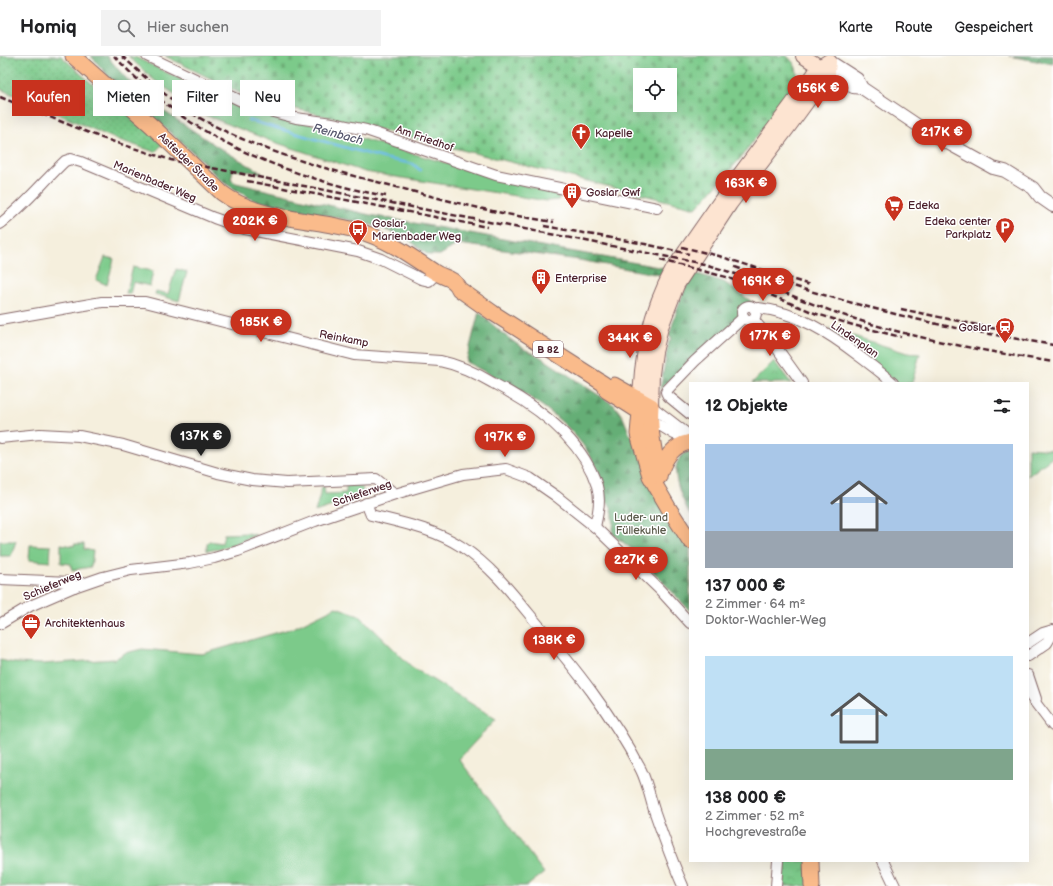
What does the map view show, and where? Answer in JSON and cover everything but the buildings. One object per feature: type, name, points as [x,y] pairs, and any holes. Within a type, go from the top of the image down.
[{"type":"main road","name":"Astfelder Straße","points":[[73,56],[153,127],[222,193],[234,202],[256,210],[355,230],[376,237],[406,253],[436,274],[444,285],[451,290],[459,289],[542,345],[604,384],[607,390],[645,409]]},
{"type":"main road","points":[[689,540],[668,508],[662,494],[650,476],[638,434],[645,409],[655,352],[661,327],[677,285],[730,204],[787,129],[824,64],[803,56]]},
{"type":"main road","points":[[645,409],[662,494]]},
{"type":"main road","points":[[659,475],[666,457],[672,450],[689,442]]},
{"type":"main road","points":[[811,862],[812,886]]},
{"type":"street","name":"Am Friedhof","points":[[147,56],[254,107],[296,118],[332,122],[366,130],[496,175],[657,208]]},
{"type":"street","points":[[824,64],[853,87],[862,88],[926,131],[993,168],[1000,177],[1029,194],[1040,197],[1053,206]]},
{"type":"street","name":"Marienbader Weg","points":[[0,224],[14,214],[65,161],[70,159],[81,162],[214,218],[245,229],[358,251],[381,258],[421,279],[428,280],[436,274]]},
{"type":"street","name":"Reinkamp","points":[[0,320],[102,302],[145,302],[354,355],[440,361],[461,366],[519,397],[548,418],[569,438],[586,462],[597,485],[599,510],[595,528]]},
{"type":"street","name":"Lindenplan","points":[[751,315],[758,308],[784,312],[810,323],[842,343],[892,382]]},
{"type":"street","points":[[689,413],[666,394],[667,390],[695,361],[751,315],[801,382]]},
{"type":"street","name":"Astfelder Straße","points":[[645,409],[689,435]]},
{"type":"street","name":"Astfelder Straße","points":[[645,409],[674,434],[689,441]]},
{"type":"street","points":[[0,438],[40,434],[79,436],[123,445],[211,471],[252,480],[287,483],[376,479],[394,494]]},
{"type":"street","name":"Schieferweg","points":[[0,624],[30,606],[74,587],[103,577],[131,570],[190,563],[214,558],[238,551],[394,494],[463,474],[506,469],[530,478],[556,496],[595,528],[660,590],[689,622]]},
{"type":"street","points":[[366,503],[371,515],[413,525],[439,534],[462,547],[479,559],[502,580],[559,650],[620,730],[641,771],[671,858],[683,886]]},
{"type":"street","points":[[0,579],[71,582],[74,587]]},
{"type":"street","points":[[1029,641],[1042,633],[1053,632]]},
{"type":"street","points":[[1029,655],[1047,643],[1053,632]]},
{"type":"street","points":[[1029,678],[1038,705]]},
{"type":"street","points":[[1029,694],[1053,726]]},
{"type":"street","points":[[776,886],[778,862]]},
{"type":"street","points":[[883,862],[895,886]]},
{"type":"green space","points":[[0,56],[61,56],[93,85],[93,116],[130,116],[164,143],[155,152],[113,138],[62,116],[85,116],[85,80],[12,80],[12,94],[0,89]]},
{"type":"green space","points":[[91,56],[107,56],[128,80],[112,80]]},
{"type":"green space","points":[[128,56],[137,58],[182,80],[172,80],[172,92],[164,87],[164,80],[154,80]]},
{"type":"green space","points":[[165,56],[787,56],[797,70],[795,86],[739,160],[696,208],[295,109],[295,80],[240,80],[240,93],[232,89],[232,80],[214,80]]},
{"type":"green space","points":[[1009,56],[1053,56],[1053,64]]},
{"type":"green space","points":[[232,105],[240,109],[240,116],[272,116],[296,120],[558,195],[559,200],[547,201],[365,172],[268,140],[208,116],[232,116]]},
{"type":"green space","points":[[164,111],[218,147],[262,173],[233,170],[231,180],[236,183],[370,215],[664,268],[660,275],[579,260],[458,244],[440,255],[428,255],[405,237],[368,224],[253,200],[221,181],[200,159],[151,116],[164,116]]},
{"type":"green space","points":[[105,257],[114,259],[107,285],[96,280]]},
{"type":"green space","points":[[133,267],[153,271],[150,286],[133,282],[130,294],[126,294]]},
{"type":"green space","points":[[176,269],[187,272],[179,301],[155,294],[156,291],[168,294]]},
{"type":"green space","points":[[694,273],[724,282],[755,304],[660,389],[671,337],[669,336],[682,295]]},
{"type":"green space","name":"Luder- und Füllekuhle","points":[[479,312],[503,334],[524,349],[539,356],[614,405],[623,417],[630,435],[635,438],[689,546],[689,610],[633,550],[612,534],[612,510],[606,500],[599,473],[589,453],[575,436],[560,420],[525,394],[466,362]]},
{"type":"green space","points":[[828,328],[907,353],[920,354],[912,382],[895,382],[864,355]]},
{"type":"green space","points":[[774,361],[790,382],[753,382]]},
{"type":"green space","points":[[1029,448],[1053,450],[1053,457],[1029,475]]},
{"type":"green space","points":[[689,452],[689,513],[680,493],[676,476],[678,462]]},
{"type":"green space","points":[[346,485],[357,485],[362,487],[363,492],[361,496],[315,512],[322,487],[324,486],[325,494],[346,493]]},
{"type":"green space","points":[[247,533],[256,535],[226,547],[207,551],[207,543],[209,541],[222,543],[224,534]]},
{"type":"green space","points":[[0,541],[16,541],[11,556],[0,556]]},
{"type":"green space","points":[[61,544],[74,546],[74,544],[84,544],[84,549],[93,551],[91,567],[72,570],[71,564],[61,563]]},
{"type":"green space","points":[[30,545],[51,546],[50,562],[29,560]]},
{"type":"green space","points":[[336,607],[359,615],[412,667],[496,719],[459,759],[544,873],[527,886],[0,886],[0,660],[15,663],[42,664],[115,659],[125,653],[142,649],[202,654],[293,628]]},
{"type":"green space","points":[[782,862],[807,862],[808,886],[782,886]]},
{"type":"waterway","name":"Reinbach","points":[[248,120],[383,158],[413,164],[420,170]]},
{"type":"railway","points":[[114,56],[143,85],[186,119],[240,150],[288,170],[313,178],[386,196]]},
{"type":"railway","points":[[122,56],[158,88],[198,117],[220,129],[289,157],[441,199],[497,212],[554,222]]},
{"type":"railway","points":[[0,97],[102,138],[171,160],[704,264],[741,276],[831,311],[874,325],[950,344],[1053,362]]},
{"type":"railway","points":[[247,181],[487,227]]},
{"type":"railway","points":[[544,226],[645,244],[689,254]]},
{"type":"railway","points":[[682,247],[719,256],[810,285]]},
{"type":"railway","points":[[660,260],[726,277],[817,314],[901,337]]},
{"type":"railway","points":[[735,267],[810,291],[911,318],[966,330],[1053,345]]},
{"type":"railway","points":[[901,309],[1001,330]]},
{"type":"place","name":"Kapelle","points":[[581,150]]},
{"type":"place","name":"Goslar Gwf","points":[[572,209]]},
{"type":"place","name":"Edeka","points":[[894,222]]},
{"type":"place","name":"Edeka center Parkplatz","points":[[1005,244]]},
{"type":"place","name":"Goslar, Marienbader Weg","points":[[358,246]]},
{"type":"place","name":"Enterprise","points":[[541,295]]},
{"type":"place","name":"Goslar","points":[[1005,344]]},
{"type":"place","name":"Architektenhaus","points":[[31,640]]}]
